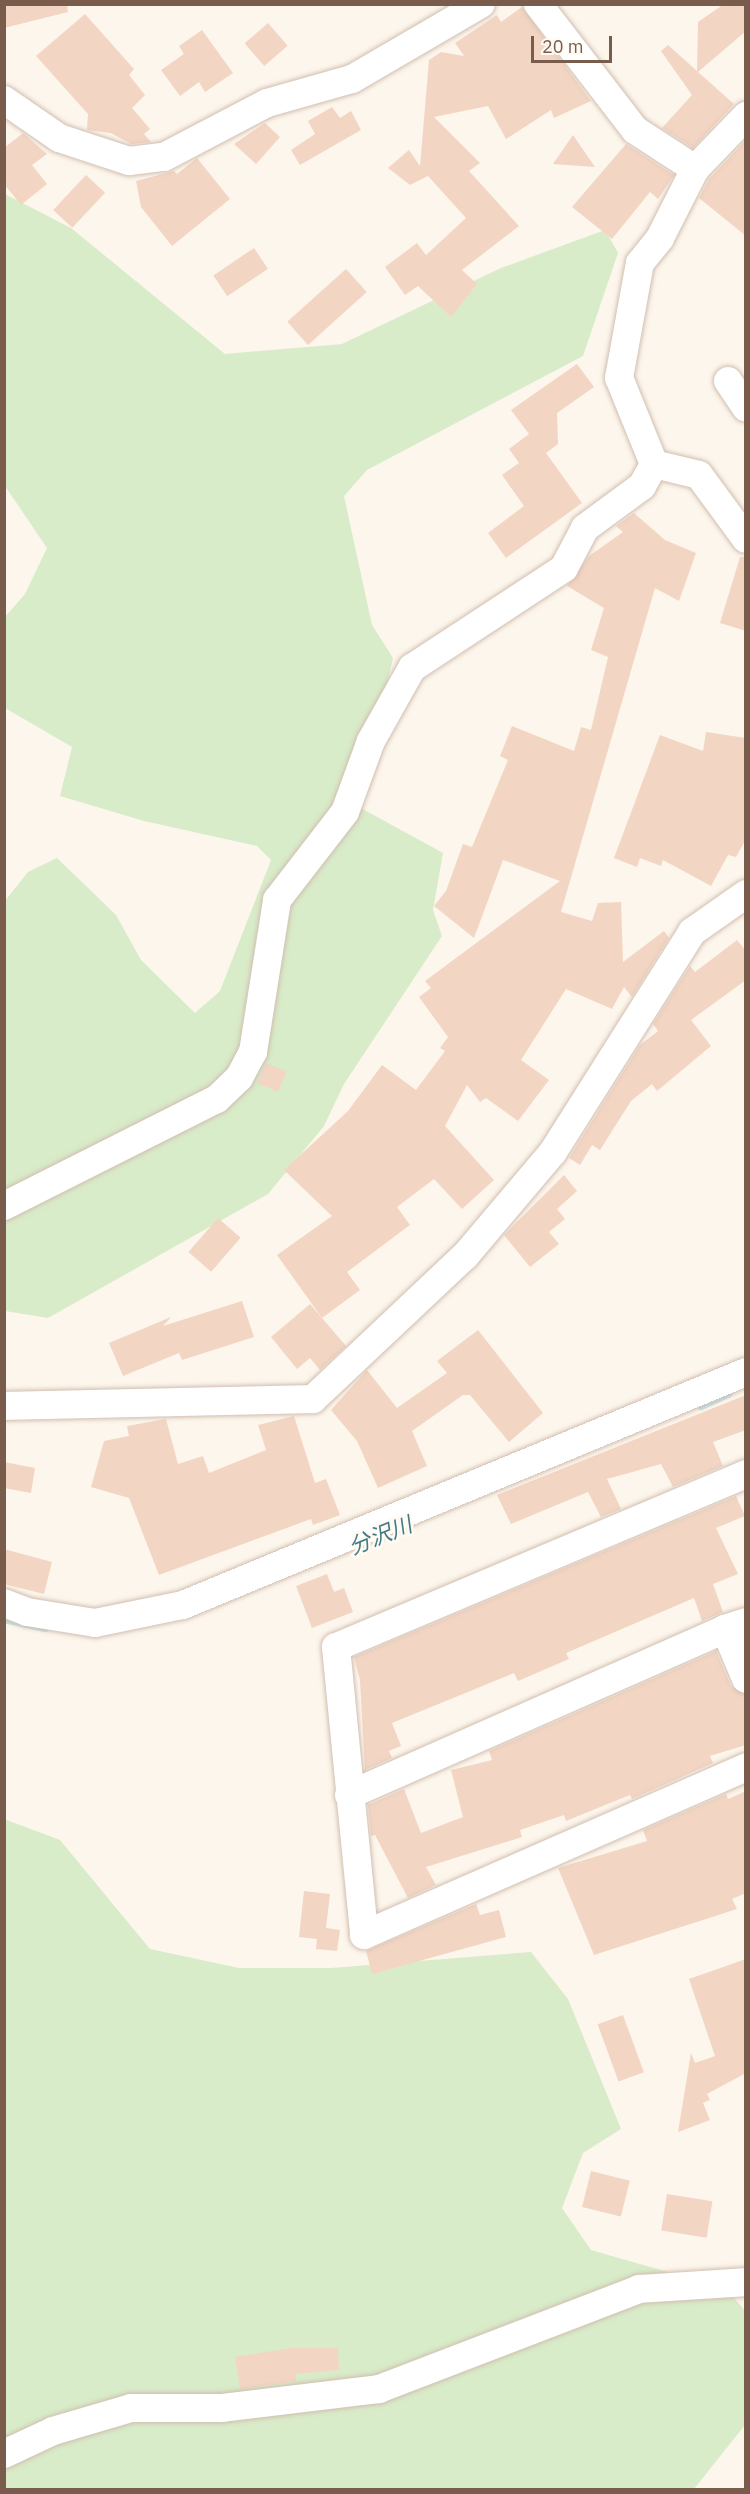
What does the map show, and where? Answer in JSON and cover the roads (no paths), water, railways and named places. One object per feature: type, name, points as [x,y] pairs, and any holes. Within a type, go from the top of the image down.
[{"type":"street","points":[[4,100],[59,138],[129,161],[164,157],[267,103],[352,79],[481,4]]},
{"type":"street","points":[[538,4],[635,130],[695,169]]},
{"type":"street","points":[[654,464],[619,378],[626,322],[640,263],[660,238],[695,169],[746,116]]},
{"type":"street","points":[[728,381],[746,408]]},
{"type":"street","points":[[654,464],[699,475],[746,539]]},
{"type":"street","points":[[4,1206],[218,1099],[239,1078],[253,1052],[277,900],[345,812],[371,741],[412,668],[564,568],[585,528],[642,486],[654,464]]},
{"type":"street","points":[[4,1406],[312,1399],[465,1256],[553,1152],[692,932],[746,894]]},
{"type":"street","points":[[4,1603],[27,1612],[95,1623],[183,1605],[746,1372]]},
{"type":"street","points":[[746,1474],[336,1647],[364,1935],[746,1767]]},
{"type":"street","points":[[349,1795],[735,1626],[746,1679]]},
{"type":"street","points":[[4,2454],[53,2431],[130,2408],[222,2408],[379,2389],[639,2289],[741,2274]]},
{"type":"waterway","name":"分沢川","points":[[701,1406],[728,1394]]},
{"type":"waterway","name":"分沢川","points":[[4,1619],[45,1628]]}]
